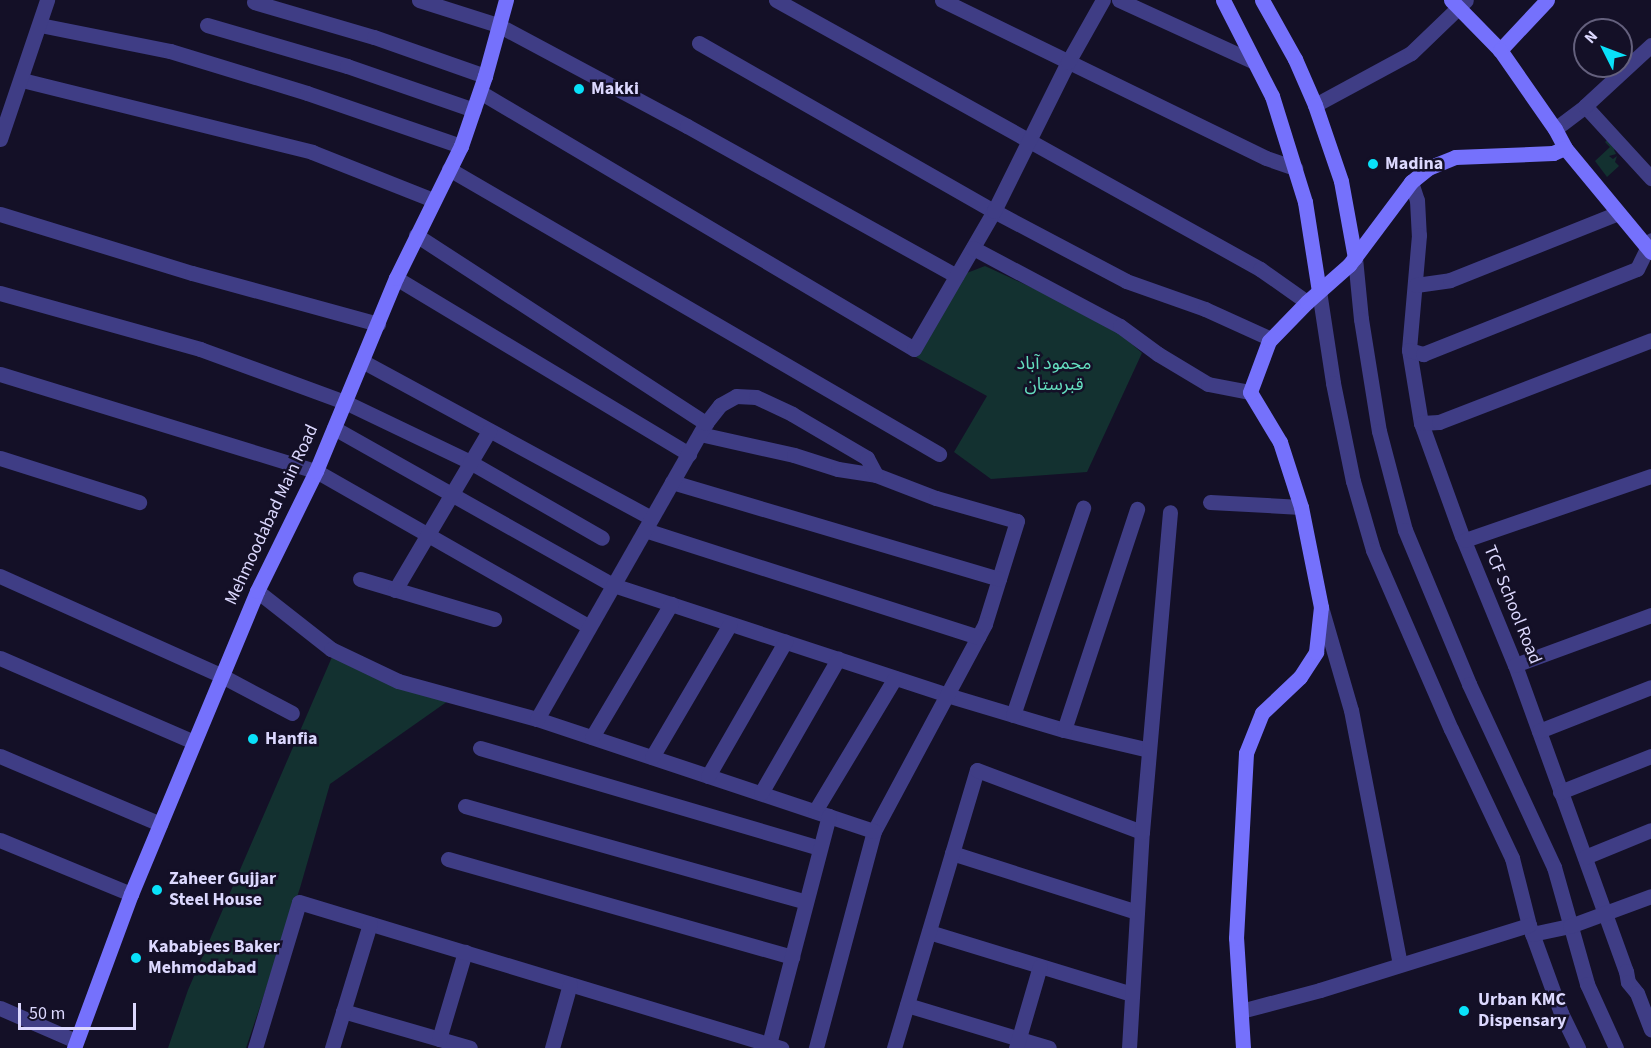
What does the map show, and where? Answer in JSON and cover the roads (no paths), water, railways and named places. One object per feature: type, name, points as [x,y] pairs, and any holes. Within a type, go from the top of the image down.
[{"type":"street","points":[[0,140],[47,0]]},
{"type":"street","points":[[418,0],[498,25],[687,126],[956,276]]},
{"type":"street","name":"Mehmoodabad Main Road","points":[[75,1045],[131,894],[257,591],[316,471],[396,278],[461,146],[485,76],[506,0]]},
{"type":"street","points":[[776,0],[1260,269],[1307,302]]},
{"type":"street","points":[[942,0],[1266,158],[1295,168]]},
{"type":"street","points":[[480,92],[914,349],[994,211],[1027,141],[1103,0]]},
{"type":"street","points":[[1119,0],[1252,61]]},
{"type":"street","points":[[1222,0],[1272,96],[1305,202],[1323,288],[1333,383],[1353,481],[1373,550],[1451,729],[1512,858],[1533,930],[1561,1012],[1578,1048]]},
{"type":"street","points":[[1262,0],[1295,59],[1315,105],[1341,181],[1379,431],[1405,530],[1470,684],[1554,867],[1567,926],[1587,984],[1616,1048]]},
{"type":"street","points":[[1500,50],[1547,0]]},
{"type":"street","points":[[254,2],[374,37],[485,76]]},
{"type":"street","points":[[1315,105],[1411,53],[1458,3],[1500,50],[1556,129],[1565,148],[1618,213],[1650,247],[1637,269],[1423,354],[1409,350]]},
{"type":"street","points":[[40,25],[170,51],[307,93],[461,146]]},
{"type":"street","points":[[207,25],[347,66],[474,110]]},
{"type":"street","points":[[699,43],[994,211],[1126,281],[1205,309],[1271,339]]},
{"type":"street","points":[[1556,129],[1585,106],[1651,45]]},
{"type":"street","points":[[22,80],[312,152],[433,200]]},
{"type":"street","points":[[1585,106],[1651,178]]},
{"type":"street","points":[[1250,392],[1271,339],[1307,302],[1352,262],[1411,182],[1428,168],[1455,157],[1553,153],[1565,148]]},
{"type":"street","points":[[449,169],[939,454]]},
{"type":"street","name":"TCF School Road","points":[[1411,182],[1417,200],[1419,235],[1409,350],[1421,423],[1515,665],[1604,914],[1610,925],[1628,982],[1637,993],[1651,1029]]},
{"type":"street","points":[[1416,285],[1450,280],[1618,213]]},
{"type":"street","points":[[0,214],[192,273],[378,324]]},
{"type":"street","points":[[416,235],[703,428],[838,469],[876,475],[936,498],[1017,521],[978,637],[874,831],[816,1048]]},
{"type":"street","points":[[973,248],[1120,326],[1158,354],[1208,384],[1250,392],[1280,442],[1302,507],[1321,608],[1351,710],[1400,964]]},
{"type":"street","points":[[396,278],[689,454]]},
{"type":"street","points":[[0,293],[200,350],[345,402],[470,462],[602,538]]},
{"type":"street","points":[[1421,423],[1449,418],[1651,340]]},
{"type":"street","points":[[362,361],[489,431],[648,524],[978,637]]},
{"type":"street","points":[[0,374],[316,471],[589,627]]},
{"type":"street","points":[[537,719],[703,428],[720,405],[736,396],[756,397],[792,414],[858,452],[867,459],[876,475]]},
{"type":"street","points":[[334,428],[613,585],[947,695],[1064,730],[1149,750]]},
{"type":"street","points":[[395,590],[489,431]]},
{"type":"street","points":[[0,458],[139,502]]},
{"type":"street","points":[[1465,540],[1651,476]]},
{"type":"street","points":[[672,482],[999,579]]},
{"type":"street","points":[[1210,502],[1302,507]]},
{"type":"street","points":[[1013,715],[1083,508]]},
{"type":"street","points":[[1064,730],[1137,509]]},
{"type":"street","points":[[1129,1048],[1142,832],[1170,512]]},
{"type":"street","points":[[0,576],[222,676],[292,713]]},
{"type":"street","points":[[360,579],[494,619]]},
{"type":"street","points":[[257,591],[331,649],[398,681],[537,719],[874,831]]},
{"type":"street","points":[[592,737],[671,604]]},
{"type":"street","points":[[1243,1048],[1236,938],[1246,753],[1262,713],[1300,677],[1316,652],[1321,608]]},
{"type":"street","points":[[1515,665],[1651,615]]},
{"type":"street","points":[[652,757],[730,624]]},
{"type":"street","points":[[708,776],[784,642]]},
{"type":"street","points":[[0,658],[194,742]]},
{"type":"street","points":[[761,793],[838,659]]},
{"type":"street","points":[[255,1048],[300,902],[775,1046],[792,957],[820,849],[822,813],[895,678]]},
{"type":"street","points":[[1539,731],[1651,687]]},
{"type":"street","points":[[480,748],[820,849]]},
{"type":"street","points":[[0,756],[160,824]]},
{"type":"street","points":[[1560,792],[1651,756]]},
{"type":"street","points":[[894,1048],[977,770],[1142,832]]},
{"type":"street","points":[[465,806],[806,902]]},
{"type":"street","points":[[1585,857],[1651,830]]},
{"type":"street","points":[[0,840],[131,894]]},
{"type":"street","points":[[952,854],[1137,912]]},
{"type":"street","points":[[448,859],[792,957]]},
{"type":"street","points":[[1241,1011],[1320,990],[1400,964],[1533,930],[1567,926],[1651,896]]},
{"type":"street","points":[[332,1048],[370,924]]},
{"type":"street","points":[[929,932],[1132,994]]},
{"type":"street","points":[[439,1039],[465,952]]},
{"type":"street","points":[[1017,1043],[1040,966]]},
{"type":"street","points":[[552,1048],[570,984]]},
{"type":"street","points":[[907,1005],[1017,1043],[1049,1048]]},
{"type":"street","points":[[0,1008],[75,1045]]},
{"type":"street","points":[[343,1011],[419,1041],[439,1039],[470,1048]]},
{"type":"place","name":"Makki","points":[[579,89]]},
{"type":"place","name":"Madina","points":[[1373,164]]},
{"type":"place","name":"Hanfia","points":[[253,739]]},
{"type":"place","name":"Zaheer Gujjar Steel House","points":[[157,890]]},
{"type":"place","name":"Kababjees Baker Mehmodabad","points":[[136,958]]},
{"type":"place","name":"Urban KMC Dispensary","points":[[1464,1011]]},
{"type":"park label","name":"محمود آباد قبرستان","points":[[1054,376]]}]
